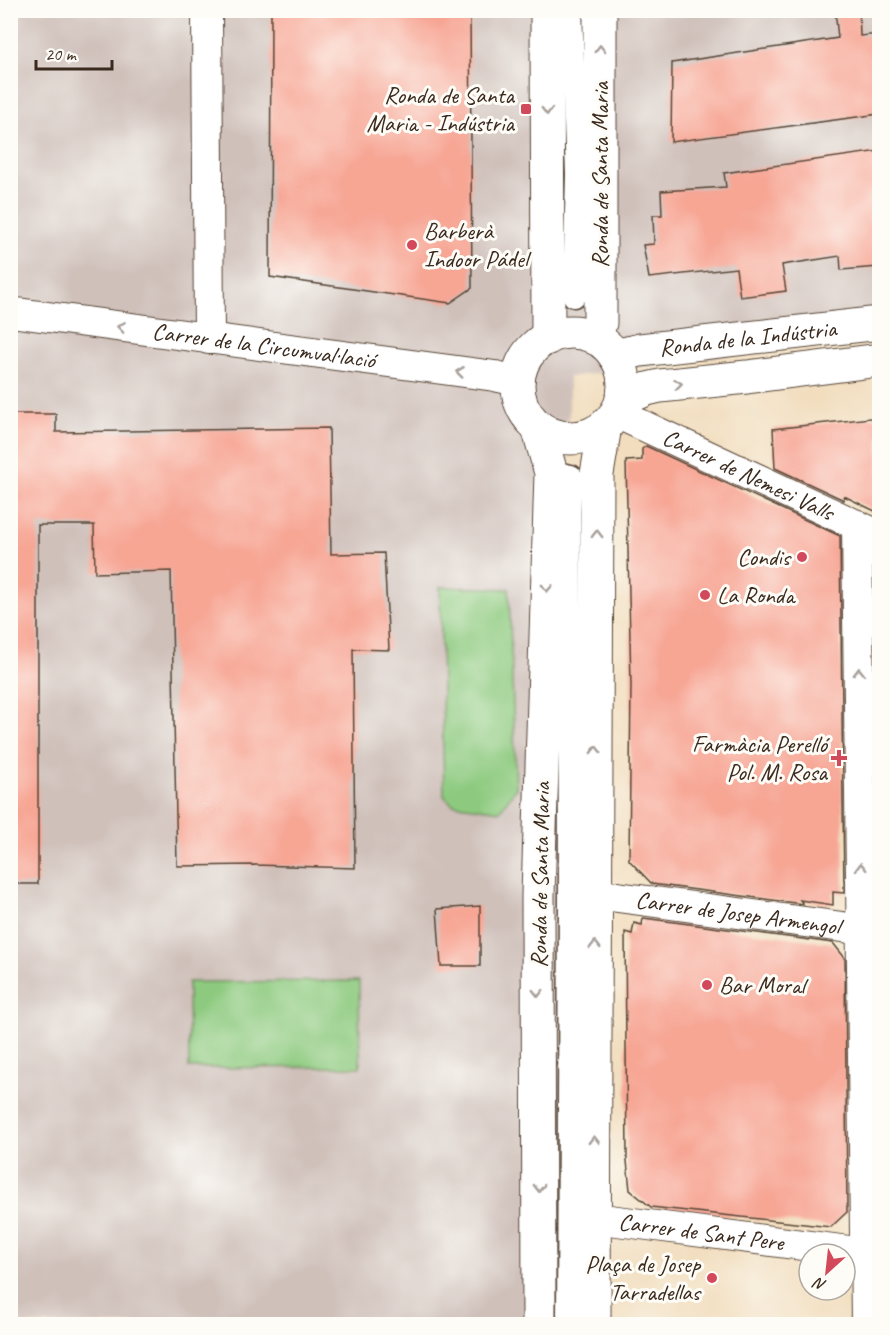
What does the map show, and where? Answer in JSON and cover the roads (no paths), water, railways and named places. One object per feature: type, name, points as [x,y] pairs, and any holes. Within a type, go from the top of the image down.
[{"type":"street","points":[[207,10],[209,339]]},
{"type":"street","points":[[547,10],[548,338]]},
{"type":"street","name":"Ronda de Santa Maria","points":[[571,10],[577,174],[572,295]]},
{"type":"street","name":"Ronda de Santa Maria","points":[[600,10],[600,323],[605,347]]},
{"type":"street","name":"Carrer de la Circumval·lació","points":[[10,312],[480,374],[518,381]]},
{"type":"street","name":"Ronda de la Indústria","points":[[605,347],[640,350],[879,323]]},
{"type":"street","points":[[594,1324],[597,474],[624,385],[622,369],[605,347],[580,333],[564,333],[548,338],[527,355],[518,381],[520,398],[527,414],[538,427],[554,435],[572,438],[590,435],[615,413]]},
{"type":"street","name":"Ronda de la Indústria","points":[[615,413],[647,388],[879,360]]},
{"type":"street","name":"Carrer de Nemesi Valls","points":[[615,413],[868,531]]},
{"type":"street","name":"Ronda de Santa Maria","points":[[538,427],[551,473],[538,895],[539,1324]]},
{"type":"street","name":"Ronda de Santa Maria","points":[[568,1324],[570,475]]},
{"type":"street","points":[[866,1324],[872,1254],[868,531]]},
{"type":"street","name":"Carrer de Josep Armengol","points":[[595,894],[871,931]]},
{"type":"street","name":"Carrer de Sant Pere","points":[[594,1218],[872,1254]]},
{"type":"place","name":"Ronda de Santa Maria - Indústria","points":[[526,109]]},
{"type":"place","name":"Barberà Indoor Pádel","points":[[412,245]]},
{"type":"place","name":"Condis","points":[[802,557]]},
{"type":"place","name":"La Ronda","points":[[705,595]]},
{"type":"place","name":"Farmàcia Perelló Pol. M. Rosa","points":[[839,758]]},
{"type":"place","name":"Bar Moral","points":[[707,985]]},
{"type":"place","name":"Plaça de Josep Tarradellas","points":[[712,1278]]}]
